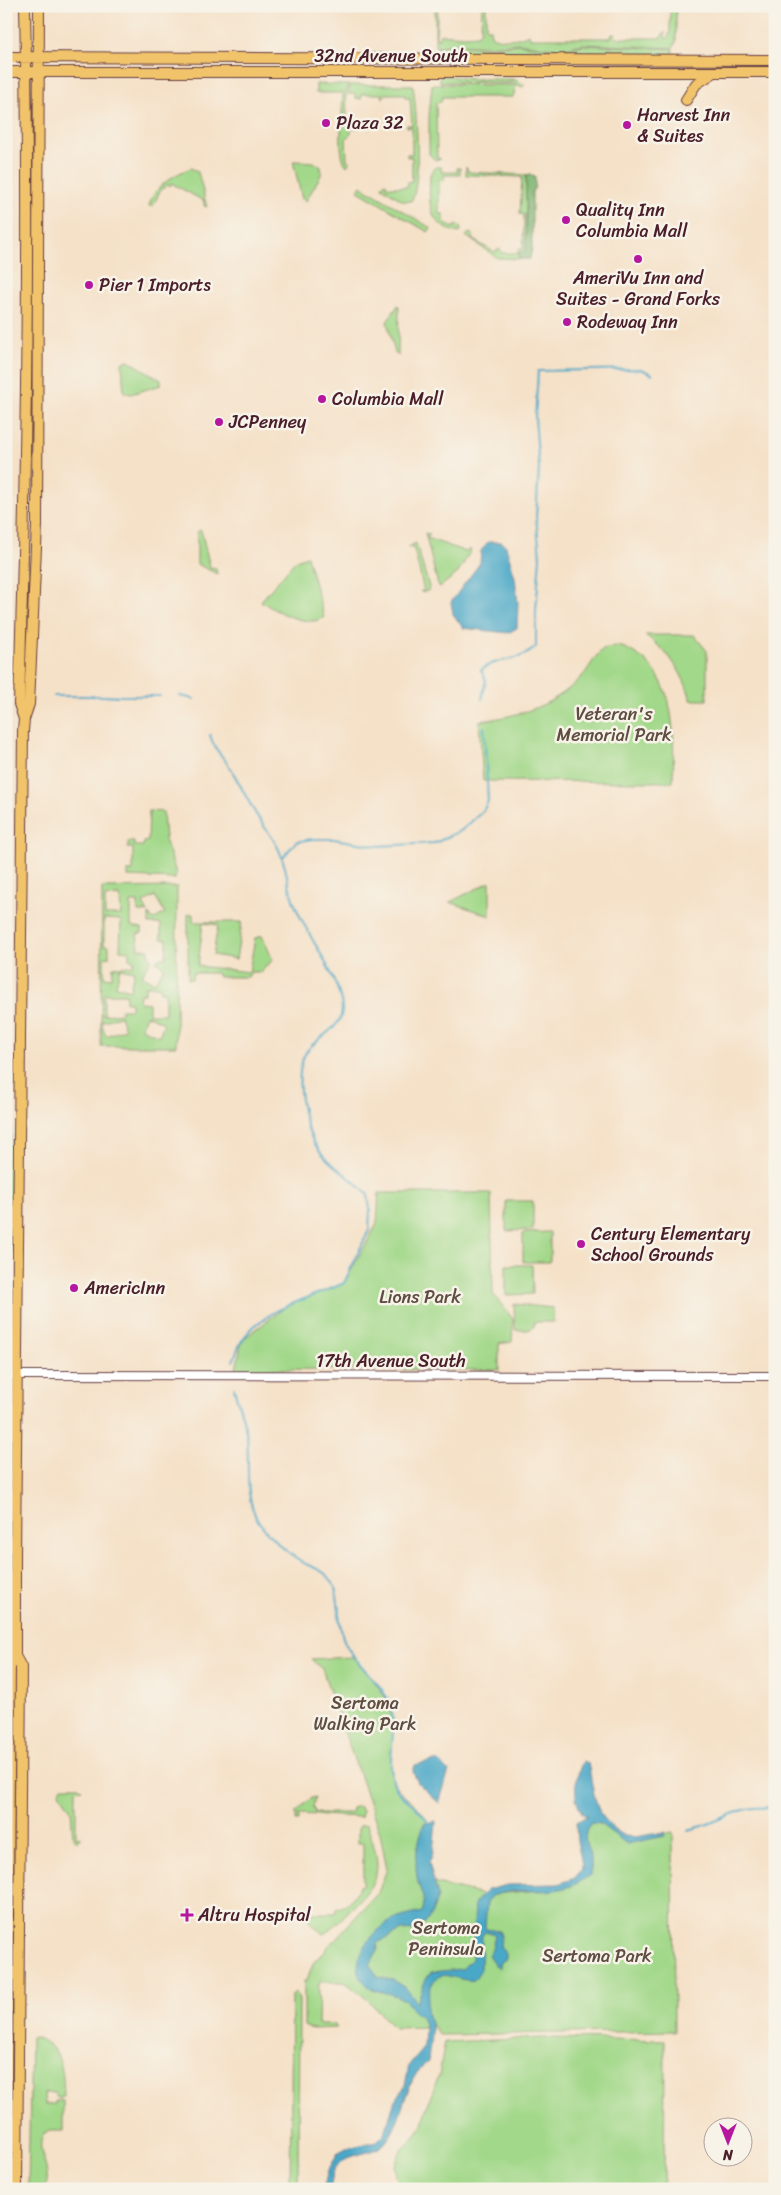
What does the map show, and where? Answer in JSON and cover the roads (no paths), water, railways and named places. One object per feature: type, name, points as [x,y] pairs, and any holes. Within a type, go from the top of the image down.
[{"type":"main road","points":[[11,1844],[21,1667],[15,1656],[12,1375],[24,719],[20,704],[26,311],[25,6]]},
{"type":"main road","points":[[24,719],[29,704],[37,525],[39,6]]},
{"type":"main road","name":"32nd Avenue South","points":[[6,56],[423,60],[775,60]]},
{"type":"main road","points":[[423,60],[423,72]]},
{"type":"main road","points":[[686,60],[686,73]]},
{"type":"main road","name":"32nd Avenue South","points":[[6,72],[775,72]]},
{"type":"main road","points":[[686,100],[696,84],[707,75],[715,72]]},
{"type":"main road","points":[[26,311],[39,312]]},
{"type":"main road","points":[[24,525],[37,525]]},
{"type":"main road","points":[[15,1656],[10,1662],[10,2029],[17,2189]]},
{"type":"main road","points":[[10,1667],[15,1675],[20,1695]]},
{"type":"main road","points":[[6,2100],[10,2029]]},
{"type":"main road","points":[[6,2186],[10,2189]]},
{"type":"street","name":"17th Avenue South","points":[[12,1375],[775,1376]]},
{"type":"water","points":[[488,542],[502,542],[506,546],[515,577],[518,603],[517,628],[508,633],[463,628],[453,614],[451,602],[480,563],[481,551]]},
{"type":"water","points":[[434,1761],[439,1762],[449,1771],[439,1803],[418,1783],[413,1772],[415,1765]]},
{"type":"water","points":[[583,1761],[588,1763],[594,1795],[600,1813],[614,1830],[624,1836],[635,1837],[665,1832],[665,1836],[627,1844],[600,1824],[591,1823],[586,1832],[591,1860],[590,1875],[578,1883],[565,1888],[505,1892],[492,1896],[487,1902],[485,1927],[486,1929],[499,1931],[501,1936],[500,1947],[506,1954],[506,1959],[499,1963],[500,1968],[495,1965],[488,1955],[492,1949],[495,1934],[486,1932],[482,1935],[481,1969],[474,1980],[443,1975],[436,1978],[428,2000],[427,2012],[431,2021],[431,2038],[428,2062],[414,2078],[391,2134],[385,2143],[378,2148],[344,2160],[337,2166],[333,2175],[331,2189],[323,2189],[328,2171],[337,2154],[348,2148],[377,2141],[385,2133],[394,2103],[405,2086],[409,2065],[424,2047],[425,2027],[421,2016],[416,2014],[401,1998],[371,1988],[361,1977],[358,1969],[362,1952],[379,1929],[403,1916],[422,1912],[424,1903],[417,1878],[416,1857],[424,1824],[436,1821],[433,1853],[429,1863],[438,1896],[432,1913],[427,1921],[415,1930],[402,1931],[377,1943],[378,1949],[370,1965],[378,1977],[393,1980],[405,1987],[417,2002],[425,1981],[431,1972],[462,1969],[472,1959],[475,1903],[487,1890],[507,1885],[558,1884],[575,1878],[582,1869],[576,1835],[577,1822],[588,1815],[584,1815],[577,1803],[576,1782]]},
{"type":"waterway","points":[[482,699],[486,680],[481,670],[494,663],[522,656],[536,647],[536,611],[540,556],[536,517],[539,467],[535,418],[538,371],[641,369],[652,374]]},
{"type":"waterway","points":[[54,696],[160,696]]},
{"type":"waterway","points":[[180,696],[194,699]]},
{"type":"waterway","points":[[283,857],[296,842],[312,839],[334,839],[377,846],[435,843],[462,830],[483,811],[488,801],[484,727]]},
{"type":"waterway","points":[[210,735],[216,749],[229,766],[256,814],[280,851],[295,905],[337,988],[342,1011],[340,1019],[305,1054],[301,1064],[300,1075],[301,1101],[307,1126],[316,1146],[327,1160],[368,1195],[370,1210],[369,1230],[344,1283],[289,1305],[263,1319],[243,1339],[233,1361]]},
{"type":"waterway","points":[[234,1388],[247,1436],[248,1480],[254,1513],[263,1528],[279,1544],[304,1563],[322,1572],[332,1581],[337,1596],[342,1636],[345,1643],[356,1660],[382,1690],[391,1708],[393,1718],[391,1768],[395,1787],[425,1817],[428,1823]]},
{"type":"waterway","points":[[688,1830],[740,1811],[775,1808]]},
{"type":"place","name":"Plaza 32","points":[[326,123]]},
{"type":"place","name":"Harvest Inn & Suites","points":[[627,125]]},
{"type":"place","name":"Quality Inn Columbia Mall","points":[[566,220]]},
{"type":"place","name":"AmeriVu Inn and Suites - Grand Forks","points":[[638,259]]},
{"type":"place","name":"Pier 1 Imports","points":[[89,285]]},
{"type":"place","name":"Rodeway Inn","points":[[567,322]]},
{"type":"place","name":"Columbia Mall","points":[[322,399]]},
{"type":"place","name":"JCPenney","points":[[219,422]]},
{"type":"place","name":"Century Elementary School Grounds","points":[[581,1244]]},
{"type":"place","name":"AmericInn","points":[[74,1288]]},
{"type":"place","name":"Altru Hospital","points":[[187,1915]]},
{"type":"park label","name":"Veteran's Memorial Park","points":[[614,724]]},
{"type":"park label","name":"Lions Park","points":[[420,1297]]},
{"type":"park label","name":"Sertoma Walking Park","points":[[365,1714]]},
{"type":"park label","name":"Sertoma Peninsula","points":[[446,1938]]},
{"type":"park label","name":"Sertoma Park","points":[[597,1956]]}]
